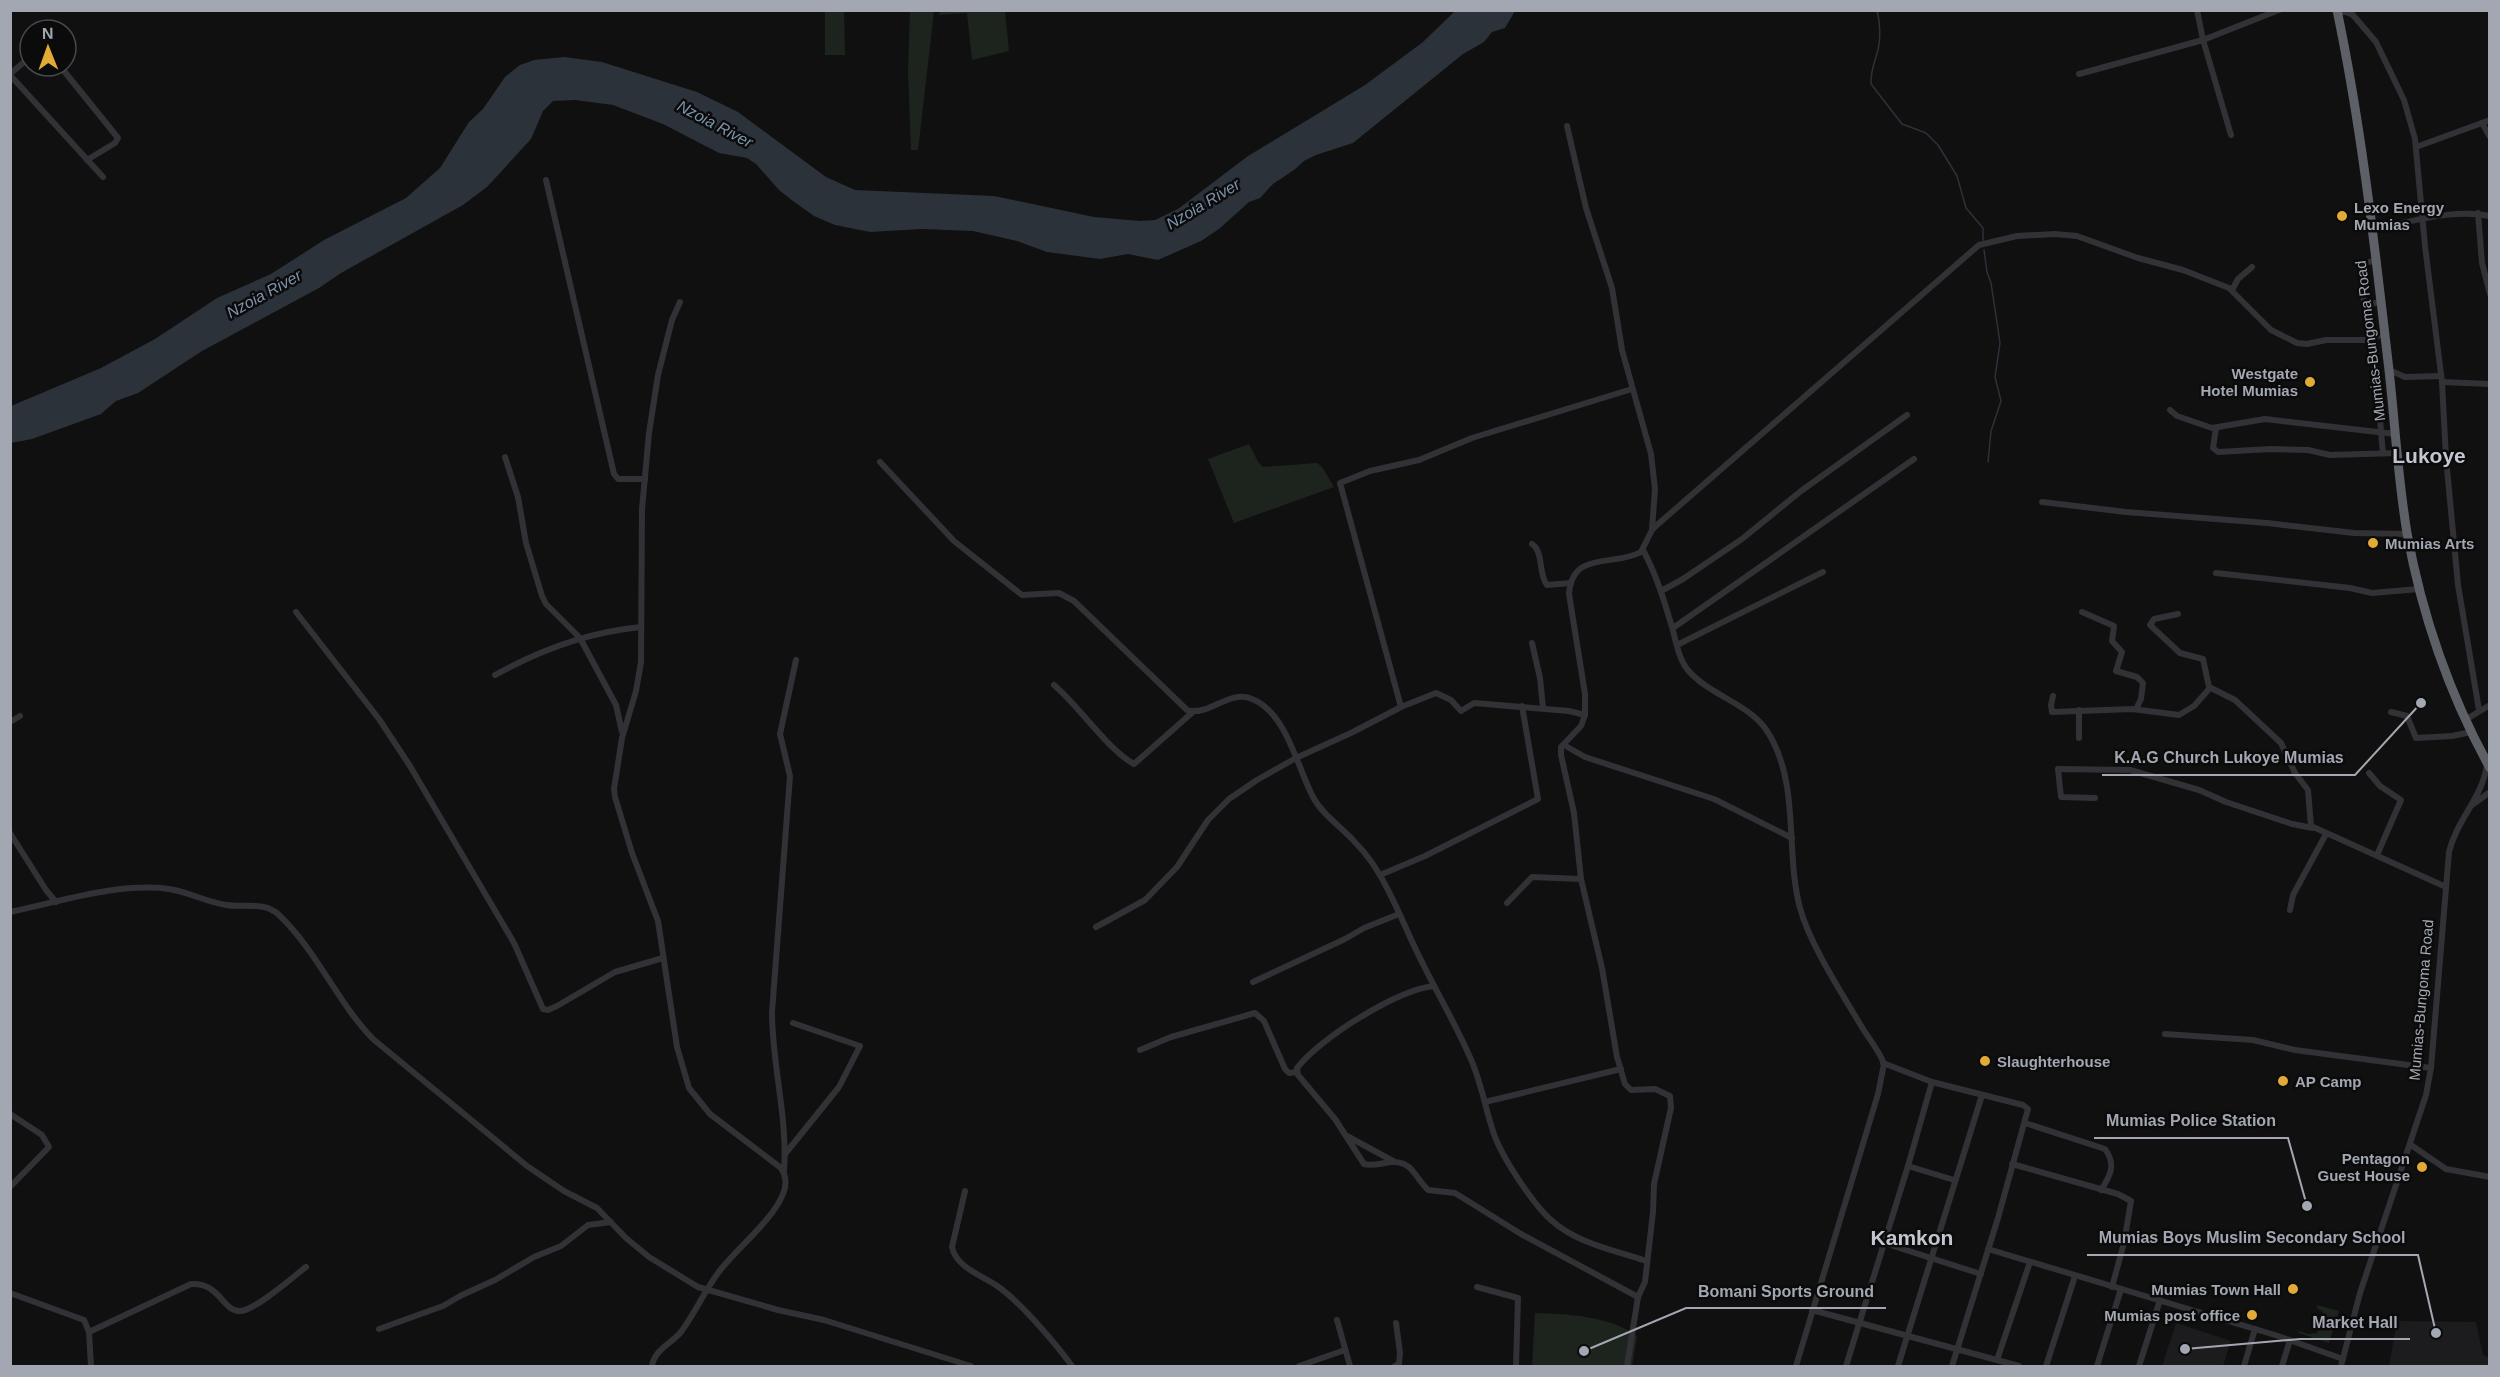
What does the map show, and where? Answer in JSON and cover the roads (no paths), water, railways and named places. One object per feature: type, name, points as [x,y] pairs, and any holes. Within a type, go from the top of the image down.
[{"type":"highway","name":"Mumias-Bungoma Road","points":[[2338,11],[2356,113],[2372,230],[2407,534],[2419,589],[2439,656],[2465,720],[2488,765]]},
{"type":"street","points":[[2197,10],[2203,40],[2231,135]]},
{"type":"street","points":[[2079,74],[2203,40],[2279,10]]},
{"type":"street","points":[[2338,11],[2353,15],[2376,42],[2404,100],[2416,147],[2441,379],[2458,585],[2479,710]]},
{"type":"street","points":[[10,74],[103,177]]},
{"type":"street","points":[[70,78],[118,138],[116,143],[87,160]]},
{"type":"street","points":[[2416,147],[2490,120]]},
{"type":"street","points":[[2482,123],[2490,137]]},
{"type":"street","points":[[1567,126],[1589,219],[1611,288],[1622,350],[1653,466],[1655,489],[1652,530],[1643,550],[1636,555],[1603,560],[1582,567],[1575,572],[1570,583],[1572,617],[1585,694],[1586,715],[1581,726],[1563,745],[1561,751],[1574,813],[1581,879],[1602,968],[1625,1084],[1631,1090],[1655,1089],[1670,1096],[1671,1108],[1654,1184],[1645,1282],[1638,1297],[1627,1366]]},
{"type":"street","points":[[546,180],[615,476],[622,479],[645,479]]},
{"type":"street","points":[[2372,230],[2445,215],[2478,213],[2490,216]]},
{"type":"street","points":[[2478,213],[2482,263],[2490,294]]},
{"type":"street","points":[[1652,530],[1979,245],[2017,236],[2055,234],[2077,236],[2138,258],[2183,270],[2232,290],[2271,330],[2297,343],[2385,339]]},
{"type":"street","points":[[2375,260],[2366,263],[2363,267],[2365,305],[2375,368],[2384,453]]},
{"type":"street","points":[[2232,290],[2238,279],[2252,267]]},
{"type":"street","points":[[680,302],[672,320],[658,375],[642,509],[639,676],[622,738],[614,789],[632,853],[658,921],[677,1047],[688,1088],[710,1114],[759,1150],[784,1172]]},
{"type":"street","points":[[2365,305],[2380,302]]},
{"type":"street","points":[[2372,346],[2385,339]]},
{"type":"street","points":[[2375,368],[2388,368],[2405,377],[2490,384]]},
{"type":"street","points":[[2377,386],[2390,385]]},
{"type":"street","points":[[1401,707],[1340,483],[1370,471],[1419,460],[1473,438],[1632,389]]},
{"type":"street","points":[[2379,408],[2393,408]]},
{"type":"street","points":[[2170,410],[2177,416],[2216,428],[2265,418],[2395,434]]},
{"type":"street","points":[[1660,591],[1683,579],[1742,539],[1801,491],[1906,415]]},
{"type":"street","points":[[2216,428],[2213,448],[2218,452],[2271,449],[2311,450],[2330,455],[2398,453]]},
{"type":"street","points":[[504,457],[518,497],[526,543],[542,596],[546,604],[580,638],[616,705],[622,738]]},
{"type":"street","points":[[1672,628],[1914,459]]},
{"type":"street","points":[[880,462],[954,541],[1012,589],[1022,595],[1055,593],[1067,597],[1095,620],[1183,707],[1194,711]]},
{"type":"street","points":[[2042,502],[2354,533],[2407,534]]},
{"type":"street","points":[[1532,544],[1537,550],[1546,585],[1570,583]]},
{"type":"street","points":[[1643,550],[1660,591],[1683,662],[1694,677],[1754,718],[1769,733],[1777,753],[1787,793],[1797,897],[1806,926],[1884,1063],[1878,1094],[1796,1366]]},
{"type":"street","points":[[1677,645],[1823,572]]},
{"type":"street","points":[[2216,573],[2350,588],[2372,593],[2419,589]]},
{"type":"street","points":[[296,612],[379,719],[410,766],[514,943],[543,1009],[553,1009],[615,972],[663,958]]},
{"type":"street","points":[[2082,612],[2114,626],[2112,641],[2122,652],[2116,671],[2137,677],[2143,683],[2141,699],[2136,710]]},
{"type":"street","points":[[2178,614],[2156,618],[2150,625],[2182,654],[2203,658],[2210,688]]},
{"type":"street","points":[[495,675],[529,658],[580,638],[641,627]]},
{"type":"street","points":[[1532,643],[1540,678],[1543,708]]},
{"type":"street","points":[[652,1366],[654,1357],[681,1331],[719,1272],[779,1201],[785,1184],[772,1012],[790,776],[781,741],[781,727],[796,660]]},
{"type":"street","points":[[1053,685],[1073,702],[1108,742],[1134,764],[1194,711],[1236,697],[1254,699],[1280,724],[1317,803],[1367,855],[1380,875],[1469,1055],[1496,1139],[1533,1200],[1552,1221],[1573,1236],[1646,1262]]},
{"type":"street","points":[[2053,696],[2051,712],[2136,710],[2182,715],[2210,688]]},
{"type":"street","points":[[2210,688],[2235,700],[2281,744],[2295,773],[2308,790],[2310,823],[2313,828]]},
{"type":"street","points":[[1096,927],[1145,900],[1177,867],[1208,820],[1229,800],[1263,776],[1296,758],[1401,707],[1436,693],[1451,700],[1462,711],[1474,703],[1543,708],[1586,715]]},
{"type":"street","points":[[2465,720],[2490,705]]},
{"type":"street","points":[[1380,875],[1425,856],[1539,799],[1522,706]]},
{"type":"street","points":[[2079,710],[2079,738]]},
{"type":"street","points":[[2391,712],[2407,716],[2416,738],[2452,736],[2472,732]]},
{"type":"street","points":[[10,722],[20,716]]},
{"type":"street","points":[[1563,745],[1585,757],[1714,800],[1792,838]]},
{"type":"street","name":"Mumias-Bungoma Road","points":[[2342,1363],[2360,1293],[2426,1095],[2431,1068],[2446,887],[2452,842],[2484,782],[2488,765]]},
{"type":"street","points":[[2096,798],[2061,797],[2058,769],[2130,770],[2199,790],[2223,801],[2292,824],[2313,828],[2446,887]]},
{"type":"street","points":[[2369,773],[2380,786],[2401,800],[2377,855]]},
{"type":"street","name":"Mumias-Bungoma Road","points":[[2469,808],[2490,792]]},
{"type":"street","points":[[10,833],[56,902]]},
{"type":"street","points":[[2290,910],[2292,895],[2326,834]]},
{"type":"street","points":[[1507,903],[1532,877],[1581,879]]},
{"type":"street","points":[[10,912],[92,894],[159,888],[183,892],[220,904],[259,906],[271,909],[289,927],[355,1020],[373,1039],[527,1166],[564,1191],[597,1208],[626,1238],[659,1266],[707,1290],[824,1320],[970,1366]]},
{"type":"street","points":[[1253,982],[1346,939],[1364,928],[1399,914]]},
{"type":"street","points":[[1297,1072],[1297,1068],[1305,1058],[1347,1027],[1408,992],[1434,986]]},
{"type":"street","points":[[1140,1050],[1170,1036],[1256,1013],[1264,1021],[1287,1071],[1297,1072],[1329,1111],[1364,1164],[1394,1161]]},
{"type":"street","points":[[784,1155],[839,1087],[860,1046],[793,1023]]},
{"type":"street","points":[[2165,1034],[2253,1040],[2295,1050],[2431,1068]]},
{"type":"street","points":[[1884,1063],[1932,1082],[2025,1105],[2028,1111],[1952,1366]]},
{"type":"street","points":[[1485,1102],[1621,1069]]},
{"type":"street","points":[[1846,1366],[1932,1082]]},
{"type":"street","points":[[1898,1366],[1982,1095]]},
{"type":"street","points":[[10,1114],[42,1135],[49,1147],[45,1155],[10,1186]]},
{"type":"street","points":[[2025,1123],[2105,1149],[2111,1158],[2112,1169],[2101,1190]]},
{"type":"street","points":[[1346,1136],[1410,1168],[1428,1190],[1455,1193],[1521,1234],[1638,1297]]},
{"type":"street","points":[[2411,1145],[2446,1169],[2490,1177]]},
{"type":"street","points":[[2012,1164],[2122,1196],[2132,1203],[2112,1287]]},
{"type":"street","points":[[1908,1166],[1954,1180]]},
{"type":"street","points":[[965,1191],[952,1246],[955,1255],[968,1268],[1006,1293],[1052,1341],[1072,1366]]},
{"type":"street","points":[[379,1329],[443,1306],[567,1242],[588,1225],[611,1222]]},
{"type":"street","points":[[1884,1244],[1981,1274]]},
{"type":"street","points":[[1988,1249],[2290,1340],[2342,1363]]},
{"type":"street","points":[[1997,1360],[2030,1262]]},
{"type":"street","points":[[89,1332],[191,1284],[211,1288],[235,1310],[242,1311],[256,1305],[306,1267]]},
{"type":"street","points":[[2046,1366],[2075,1276]]},
{"type":"street","points":[[1477,1287],[1518,1298],[1516,1366]]},
{"type":"street","points":[[2097,1366],[2121,1289]]},
{"type":"street","points":[[10,1293],[78,1317],[86,1323],[89,1332],[91,1366]]},
{"type":"street","points":[[2139,1366],[2160,1300]]},
{"type":"street","points":[[1812,1310],[2019,1366]]},
{"type":"street","points":[[1337,1320],[1350,1366]]},
{"type":"street","points":[[1395,1366],[1399,1364],[1400,1353],[1396,1323]]},
{"type":"street","points":[[2244,1366],[2255,1329]]},
{"type":"street","points":[[2282,1366],[2290,1340]]},
{"type":"street","points":[[1299,1366],[1345,1350]]},
{"type":"water","name":"Nzoia River","points":[[1455,11],[1515,11],[1505,28],[1492,32],[1484,42],[1463,54],[1353,143],[1304,161],[1273,184],[1260,198],[1249,202],[1219,229],[1201,241],[1158,260],[1128,254],[1100,259],[1047,252],[1017,241],[973,231],[921,229],[870,232],[835,225],[814,216],[793,201],[747,158],[719,153],[663,124],[613,105],[575,100],[553,101],[543,111],[531,139],[487,187],[463,205],[341,273],[319,288],[202,351],[138,393],[116,401],[101,414],[32,439],[11,443],[11,406],[101,368],[155,339],[217,298],[271,274],[324,240],[406,198],[440,168],[469,122],[483,109],[505,77],[520,65],[534,60],[564,57],[602,62],[697,92],[738,112],[826,177],[855,190],[994,196],[1094,217],[1140,221],[1155,220],[1178,209],[1248,156],[1365,85],[1423,42]]},
{"type":"waterway","points":[[1877,10],[1880,40],[1871,84],[1902,124],[1926,133],[1938,145],[1957,176],[1966,208],[1983,228],[1983,240]]},
{"type":"waterway","points":[[1984,250],[2000,343],[1995,377],[2001,401],[1991,431],[1988,462]]},
{"type":"place","name":"Lexo Energy Mumias","points":[[2342,216]]},
{"type":"place","name":"Westgate Hotel Mumias","points":[[2310,382]]},
{"type":"place","name":"Mumias Arts","points":[[2373,543]]},
{"type":"place","name":"K.A.G Church Lukoye Mumias","points":[[2421,703]]},
{"type":"place","name":"Slaughterhouse","points":[[1985,1061]]},
{"type":"place","name":"AP Camp","points":[[2283,1081]]},
{"type":"place","name":"Pentagon Guest House","points":[[2422,1167]]},
{"type":"place","name":"Mumias Police Station","points":[[2307,1206]]},
{"type":"place","name":"Mumias Town Hall","points":[[2293,1289]]},
{"type":"place","name":"Mumias post office","points":[[2252,1315]]},
{"type":"place","name":"Mumias Boys Muslim Secondary School","points":[[2436,1333]]},
{"type":"place","name":"Market Hall","points":[[2185,1349]]},
{"type":"place","name":"Bomani Sports Ground","points":[[1584,1351]]},
{"type":"district","name":"Lukoye","points":[[2429,455]]},
{"type":"district","name":"Kamkon","points":[[1912,1237]]}]
